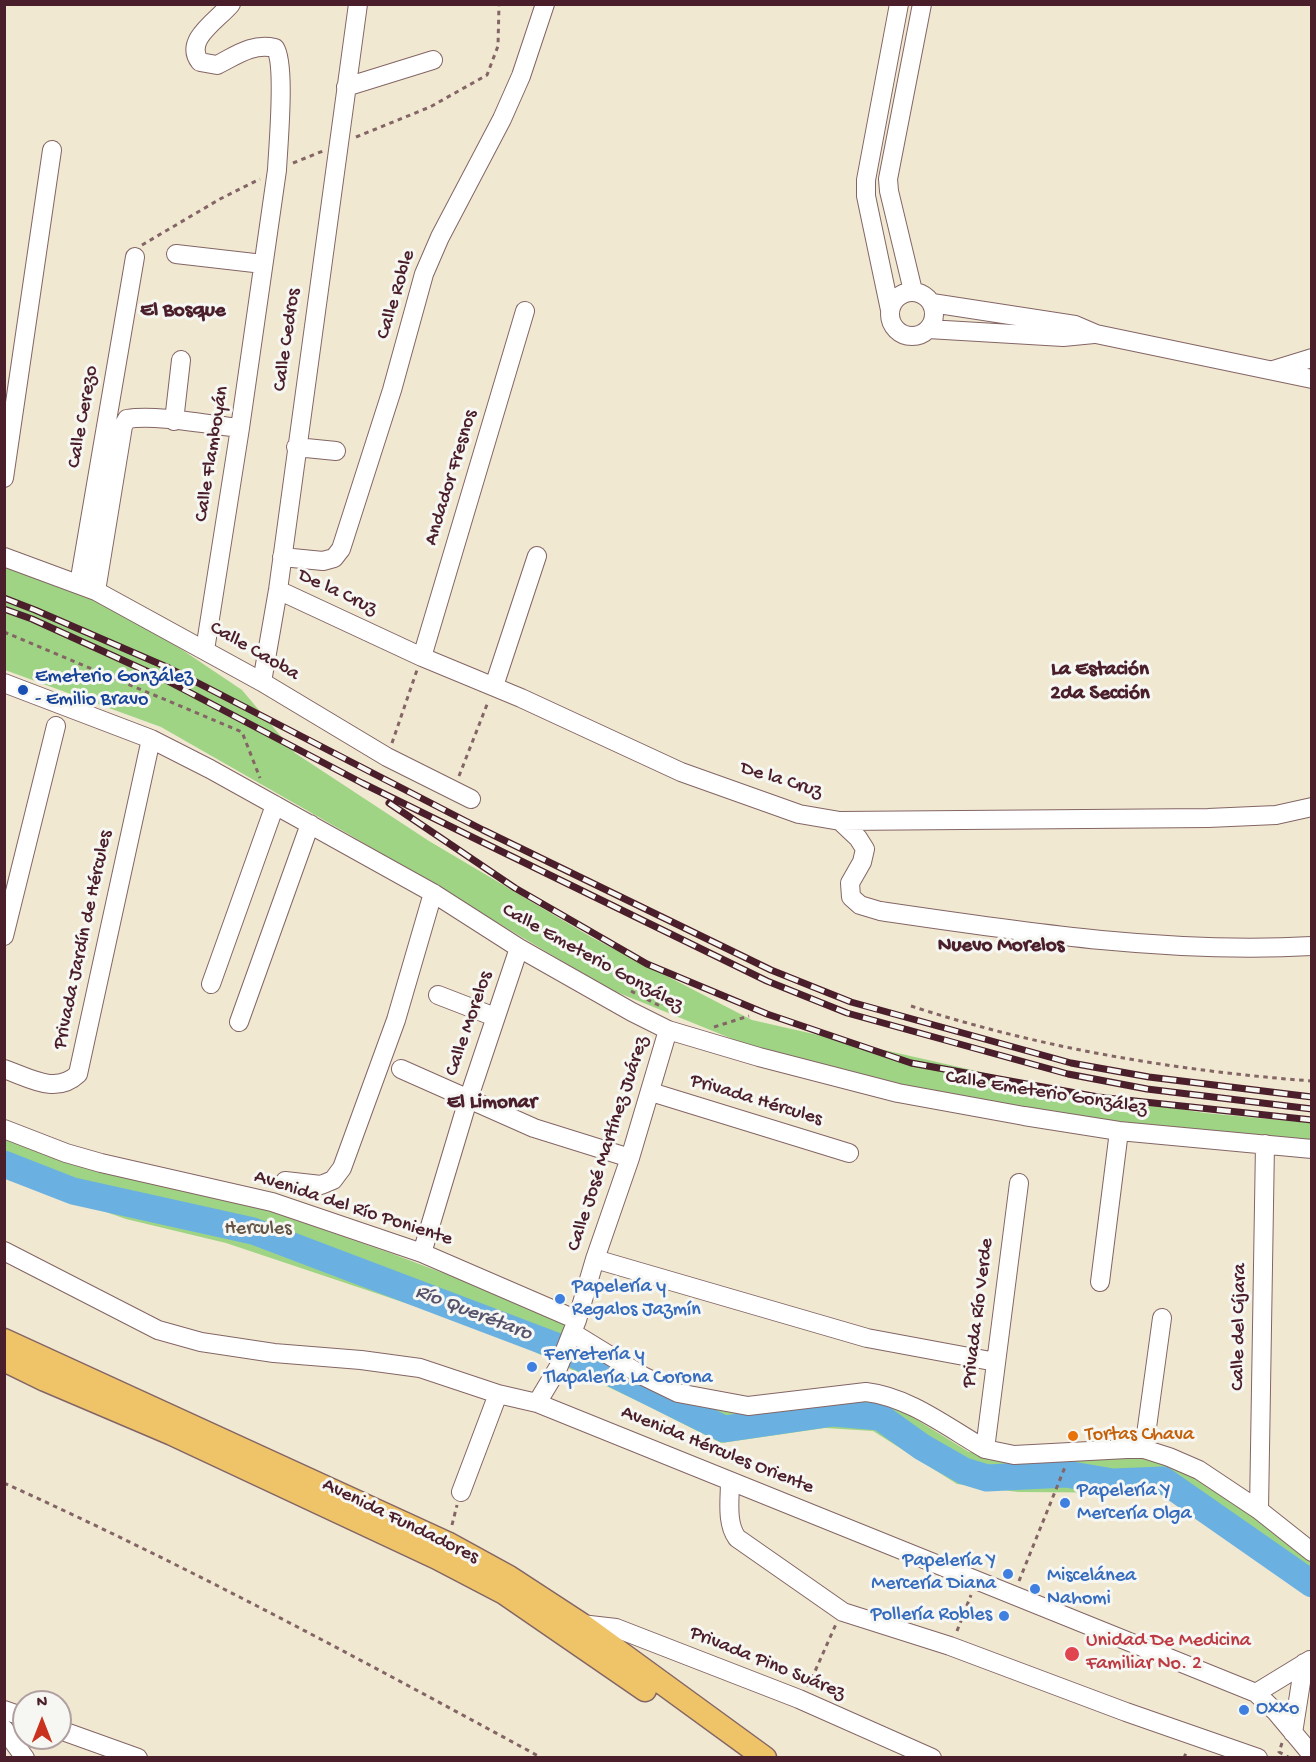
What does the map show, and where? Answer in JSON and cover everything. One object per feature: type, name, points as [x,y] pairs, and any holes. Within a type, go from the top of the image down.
[{"type":"main road","name":"Avenida Fundadores","points":[[4,1340],[447,1543],[509,1577],[742,1758]]},
{"type":"main road","name":"Avenida Fundadores","points":[[4,1360],[183,1439],[399,1539],[504,1593],[576,1631],[765,1758]]},
{"type":"street","name":"Calle Flamboyán","points":[[205,650],[277,170],[280,66],[279,54],[275,48],[262,45],[249,48],[217,65],[200,62],[195,55],[194,46],[198,38],[231,4]]},
{"type":"street","name":"Calle Cedros","points":[[262,682],[278,590],[358,4]]},
{"type":"street","name":"Calle Roble","points":[[282,557],[323,561],[334,558],[341,549],[392,390],[424,274],[440,237],[522,76],[545,4]]},
{"type":"street","points":[[890,310],[894,300],[913,291],[924,294],[932,303],[935,312],[934,321],[919,335],[907,335],[897,330],[891,321],[866,196],[866,180],[899,4]]},
{"type":"street","points":[[913,291],[888,179],[922,4]]},
{"type":"street","points":[[346,87],[433,60]]},
{"type":"street","points":[[4,478],[52,150]]},
{"type":"street","points":[[176,254],[263,264]]},
{"type":"street","name":"Calle Cerezo","points":[[79,584],[135,257]]},
{"type":"street","points":[[932,303],[1074,325],[1096,334],[1311,379]]},
{"type":"street","name":"Andador Fresnos","points":[[422,657],[525,311]]},
{"type":"street","points":[[928,329],[1063,337],[1096,334]]},
{"type":"street","points":[[1271,371],[1311,358]]},
{"type":"street","points":[[174,421],[181,360]]},
{"type":"street","points":[[96,591],[123,426],[127,419],[240,428]]},
{"type":"street","points":[[296,447],[336,451]]},
{"type":"street","points":[[494,686],[537,556]]},
{"type":"street","name":"Calle Caoba","points":[[6,562],[96,591],[262,682],[387,757],[471,799]]},
{"type":"street","name":"De la Cruz","points":[[278,590],[681,772],[799,814],[840,821],[1208,818],[1276,815],[1311,807]]},
{"type":"street","name":"Calle Emeterio González","points":[[4,683],[151,739],[433,893],[519,948],[668,1030],[759,1058],[898,1092],[1024,1116],[1119,1131],[1311,1149]]},
{"type":"street","points":[[4,936],[56,726]]},
{"type":"street","name":"Privada Jardín de Hércules","points":[[4,1069],[53,1085],[69,1083],[78,1074],[151,739]]},
{"type":"street","points":[[211,984],[274,805]]},
{"type":"street","points":[[840,821],[858,838],[865,849],[862,862],[850,883],[851,897],[860,905],[880,911],[1061,937],[1212,947],[1311,946]]},
{"type":"street","points":[[239,1022],[310,824]]},
{"type":"street","points":[[285,1181],[321,1185],[333,1180],[342,1168],[396,1020],[433,893]]},
{"type":"street","name":"Calle Morelos","points":[[423,1253],[468,1100],[519,948]]},
{"type":"street","points":[[438,995],[495,1017]]},
{"type":"street","name":"Calle José Martínez Juárez","points":[[537,1403],[558,1368],[573,1332],[651,1092],[668,1030]]},
{"type":"street","points":[[401,1069],[534,1128],[630,1158]]},
{"type":"street","name":"Privada Hércules","points":[[651,1092],[849,1153]]},
{"type":"street","name":"Avenida del Río Poniente","points":[[4,1129],[66,1153],[101,1163],[272,1202],[423,1253],[573,1332],[643,1376],[678,1393],[748,1406],[866,1392],[881,1394],[909,1404],[985,1449],[1014,1455],[1144,1449],[1200,1470],[1259,1510],[1311,1552]]},
{"type":"street","points":[[1100,1282],[1119,1131]]},
{"type":"street","name":"Calle del Cíjara","points":[[1259,1510],[1266,1144]]},
{"type":"street","name":"Privada Río Verde","points":[[985,1449],[1018,1183]]},
{"type":"street","name":"Avenida Hércules Oriente","points":[[4,1251],[169,1333],[201,1342],[274,1353],[361,1360],[420,1368],[498,1394],[537,1403],[1256,1693],[1311,1755]]},
{"type":"street","points":[[596,1259],[867,1338],[996,1362]]},
{"type":"street","points":[[1144,1449],[1162,1318]]},
{"type":"street","points":[[461,1492],[498,1394]]},
{"type":"street","points":[[730,1480],[730,1518],[733,1533],[843,1612],[950,1646],[1126,1712],[1258,1758]]},
{"type":"street","name":"Privada Pino Suárez","points":[[576,1631],[616,1628],[799,1699],[932,1758]]},
{"type":"street","points":[[1256,1693],[1308,1661]]},
{"type":"street","points":[[1293,1732],[1308,1661]]},
{"type":"street","points":[[4,1729],[25,1758]]},
{"type":"street","points":[[72,1734],[138,1758]]},
{"type":"path","points":[[4,632],[242,732],[263,784],[252,778]]},
{"type":"path","points":[[387,757],[422,657]]},
{"type":"path","points":[[453,790],[494,686]]},
{"type":"path","points":[[625,988],[667,1010],[630,996]]},
{"type":"path","points":[[911,1006],[965,1024],[1090,1052],[1178,1067],[1311,1081]]},
{"type":"path","points":[[719,1032],[709,1028],[749,1016]]},
{"type":"path","points":[[1013,1596],[1066,1466]]},
{"type":"path","points":[[4,1483],[194,1573],[345,1651],[542,1758]]},
{"type":"path","points":[[447,1543],[461,1492]]},
{"type":"path","points":[[950,1646],[977,1582]]},
{"type":"path","points":[[799,1699],[843,1612]]},
{"type":"path","points":[[1279,1752],[1290,1758]]},
{"type":"green space","points":[[4,567],[111,602],[242,690],[295,753],[429,841],[591,937],[752,1020],[1060,1090],[1205,1113],[1311,1123],[1311,1144],[1232,1138],[1013,1108],[893,1084],[740,1042],[609,989],[350,835],[161,727],[5,670]]},
{"type":"green space","name":"Hercules","points":[[5,1137],[250,1204],[393,1254],[567,1320],[699,1402],[854,1396],[888,1402],[969,1452],[1155,1458],[1204,1479],[1311,1552],[1311,1593],[1223,1532],[1160,1493],[1018,1492],[957,1484],[873,1431],[825,1428],[721,1443],[495,1333],[226,1243],[126,1219],[5,1177]]},
{"type":"waterway","name":"Río Querétaro","points":[[4,1164],[73,1191],[253,1231],[559,1347],[724,1429],[833,1413],[880,1417],[922,1447],[964,1471],[987,1478],[1066,1474],[1113,1482],[1163,1480],[1312,1584]]},
{"type":"railway","points":[[4,598],[169,668],[483,830],[771,970],[851,1002],[1071,1063],[1149,1077],[1312,1097]]},
{"type":"railway","points":[[4,609],[32,619],[164,679],[362,783],[478,840],[767,981],[847,1013],[1068,1074],[1147,1089],[1312,1109]]},
{"type":"railway","points":[[389,803],[515,888],[647,964],[767,1014],[911,1063],[1098,1097],[1312,1120]]},
{"type":"place","name":"Emeterio González - Emilio Bravo","points":[[23,690]]},
{"type":"place","name":"Papelería y Regalos Jazmín","points":[[560,1299]]},
{"type":"place","name":"Ferretería y Tlapalería La Corona","points":[[532,1367]]},
{"type":"place","name":"Tortas Chava","points":[[1073,1436]]},
{"type":"place","name":"Papelería Y Mercería Olga","points":[[1065,1503]]},
{"type":"place","name":"Papelería Y Mercería Diana","points":[[1008,1574]]},
{"type":"place","name":"Miscelánea Nahomi","points":[[1035,1589]]},
{"type":"place","name":"Pollería Robles","points":[[1004,1616]]},
{"type":"place","name":"Unidad De Medicina Familiar No. 2","points":[[1072,1654]]},
{"type":"place","name":"Oxxo","points":[[1244,1710]]},
{"type":"district","name":"El Bosque","points":[[183,312]]},
{"type":"district","name":"La Estación 2da Sección","points":[[1100,683]]},
{"type":"district","name":"Nuevo Morelos","points":[[1001,947]]},
{"type":"district","name":"El Limonar","points":[[492,1104]]}]
